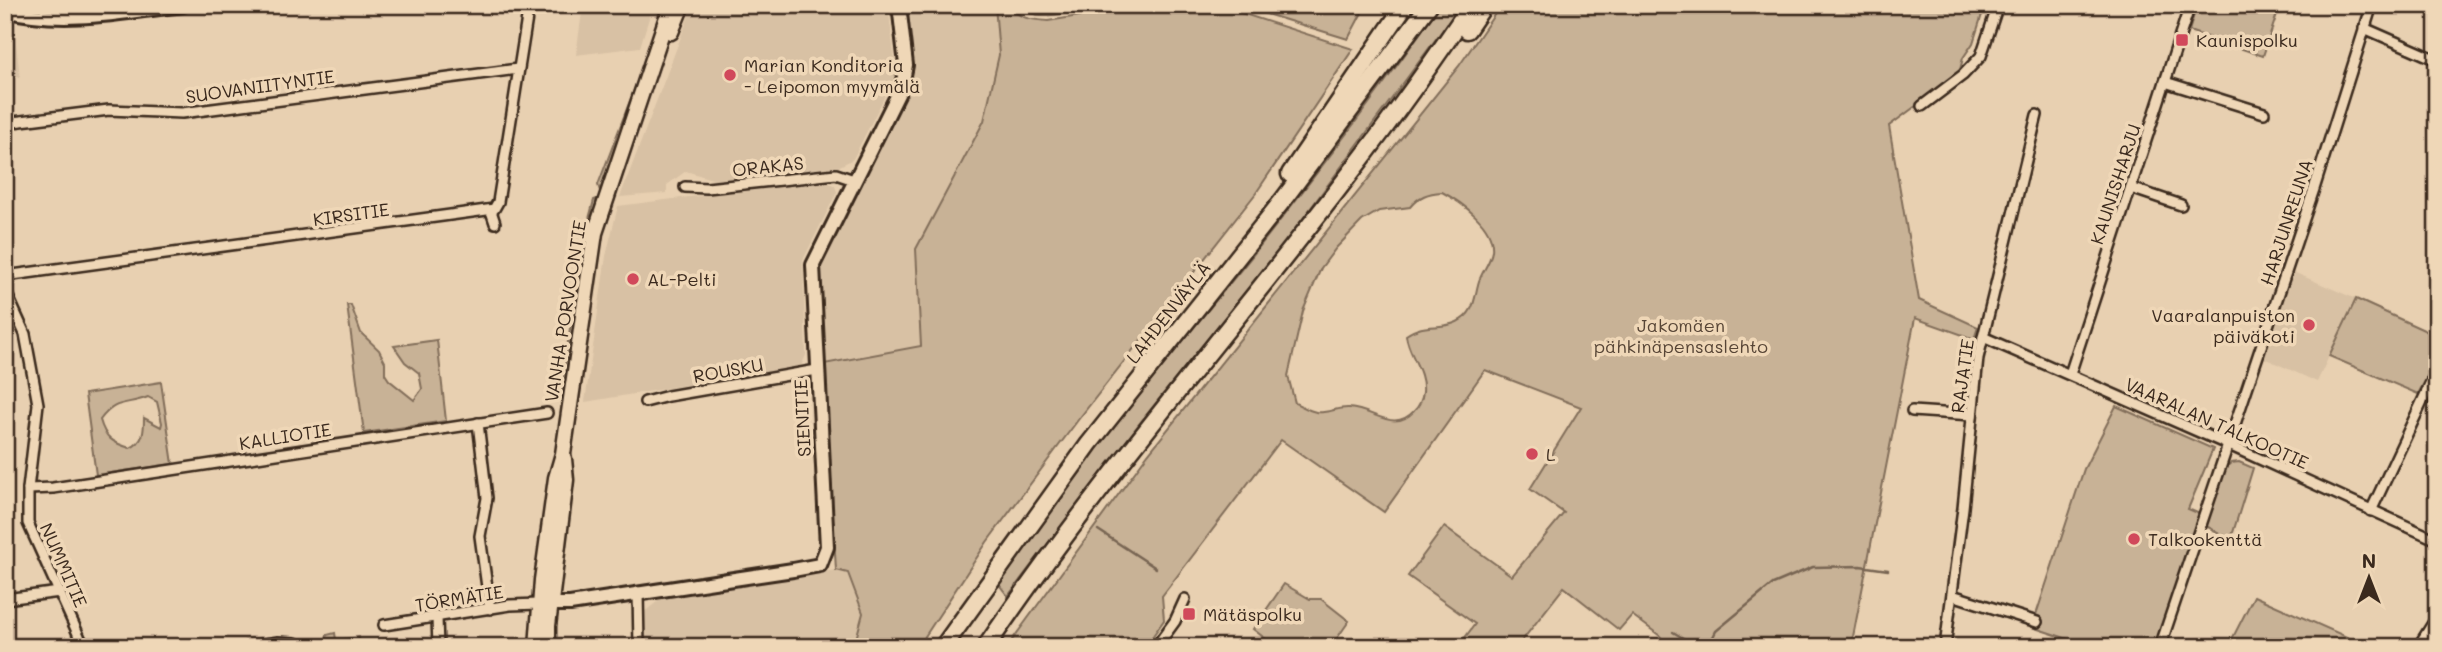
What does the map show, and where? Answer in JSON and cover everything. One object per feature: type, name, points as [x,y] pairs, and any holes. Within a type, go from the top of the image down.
[{"type":"highway","points":[[1246,245],[1277,194],[1405,5]]},
{"type":"highway","name":"LAHDENVÄYLÄ","points":[[943,647],[1089,444],[1322,149],[1429,5]]},
{"type":"highway","points":[[986,647],[1051,553],[1394,114],[1471,5]]},
{"type":"highway","points":[[1394,114],[1453,48],[1484,5]]},
{"type":"main road","name":"VANHA PORVOONTIE","points":[[537,647],[545,604],[556,478],[563,454],[595,233],[671,5]]},
{"type":"main road","name":"VANHA PORVOONTIE","points":[[642,96],[652,80],[682,5]]},
{"type":"main road","name":"VANHA PORVOONTIE","points":[[545,604],[548,647]]},
{"type":"street","points":[[13,9],[38,16],[93,16],[183,5]]},
{"type":"street","points":[[495,223],[491,211],[498,202],[528,5]]},
{"type":"street","name":"SIENITIE","points":[[545,604],[570,604],[820,565],[827,547],[813,265],[905,76],[899,5]]},
{"type":"street","points":[[1922,106],[1963,75],[1981,56],[1998,5]]},
{"type":"street","name":"KAUNISHARJU","points":[[2070,374],[2190,5]]},
{"type":"street","name":"HARJUNREUNA","points":[[2160,647],[2229,445],[2372,5]]},
{"type":"street","points":[[2364,28],[2437,60]]},
{"type":"street","name":"SUOVANIITYNTIE","points":[[5,123],[109,110],[182,113],[518,69]]},
{"type":"street","points":[[2165,82],[2264,113]]},
{"type":"street","name":"RAJATIE","points":[[1945,647],[1978,358],[2037,115]]},
{"type":"street","name":"ORAKAS","points":[[685,187],[707,188],[836,174],[854,180]]},
{"type":"street","points":[[2131,188],[2181,205]]},
{"type":"street","name":"KIRSITIE","points":[[5,276],[491,211]]},
{"type":"street","name":"NUMMITIE","points":[[5,290],[25,334],[38,404],[28,489],[28,523],[84,647]]},
{"type":"street","name":"VAARALAN TALKOOTIE","points":[[1983,337],[2437,540]]},
{"type":"street","name":"ROUSKU","points":[[645,402],[817,370]]},
{"type":"street","points":[[2371,511],[2437,370]]},
{"type":"street","points":[[1912,411],[1972,415]]},
{"type":"street","name":"KALLIOTIE","points":[[28,489],[54,488],[547,413]]},
{"type":"street","points":[[478,423],[487,498],[480,537],[490,609]]},
{"type":"street","points":[[5,599],[60,592]]},
{"type":"street","points":[[638,592],[639,647]]},
{"type":"street","points":[[1952,595],[2037,622]]},
{"type":"street","points":[[1156,647],[1175,621],[1185,599]]},
{"type":"street","name":"TÖRMÄTIE","points":[[384,625],[490,609],[545,604]]},
{"type":"street","points":[[2418,647],[2437,617]]},
{"type":"street","points":[[437,618],[438,647]]},
{"type":"street","points":[[247,647],[278,642],[295,643]]},
{"type":"shaded area","points":[[583,5],[653,5],[640,47],[576,55]]},
{"type":"shaded area","points":[[693,5],[888,5],[895,61],[894,78],[853,159],[838,167],[718,181],[686,171],[667,185],[667,193],[620,197]]},
{"type":"shaded area","points":[[906,5],[995,5],[999,55],[984,121],[916,249],[921,346],[824,364],[821,264],[910,87],[914,74]]},
{"type":"shaded area","points":[[5,32],[15,35],[20,77],[5,79]]},
{"type":"shaded area","points":[[824,180],[835,186],[837,192],[803,260],[806,355],[802,364],[798,367],[585,402],[606,256],[618,206]]},
{"type":"shaded area","name":"Vaaralanpuiston päiväkoti","points":[[2291,271],[2356,299],[2317,382],[2264,358]]},
{"type":"shaded area","points":[[836,570],[848,573],[863,613],[855,643],[851,647],[643,647],[643,613],[663,597]]},
{"type":"green space","points":[[995,5],[1009,5],[1021,16],[1048,21],[1147,5],[1216,5],[1353,49],[1256,193],[1078,420],[987,542],[918,647],[851,647],[855,643],[863,613],[848,573],[836,570],[824,364],[921,346],[916,249],[984,121],[999,55]]},
{"type":"green space","points":[[1016,5],[1105,5],[1047,15],[1025,11]]},
{"type":"green space","points":[[1237,5],[1366,5],[1348,39]]},
{"type":"green space","points":[[1440,5],[1461,5],[1290,236],[1139,424],[1008,596],[997,582],[1027,540],[1300,194]]},
{"type":"green space","name":"Jakomäen pähkinäpensaslehto","points":[[1501,5],[1985,5],[1973,43],[1963,58],[1959,74],[1889,126],[1919,300],[1978,327],[1974,339],[1915,318],[1851,647],[1668,647],[1660,636],[1632,615],[1619,630],[1564,587],[1517,647],[1458,647],[1475,624],[1408,576],[1444,527],[1512,576],[1564,513],[1530,489],[1581,407],[1485,370],[1384,512],[1281,440],[1162,596],[1164,620],[1145,647],[1007,647],[1148,454],[1459,66]],"holes":[[[1442,192],[1483,224],[1492,251],[1468,314],[1457,322],[1419,329],[1406,335],[1423,384],[1422,398],[1417,407],[1407,417],[1392,420],[1349,408],[1316,412],[1295,403],[1288,376],[1303,311],[1321,268],[1362,221],[1379,211],[1410,207],[1420,198],[1432,193]]]},
{"type":"green space","points":[[2197,5],[2280,5],[2263,56],[2189,31]]},
{"type":"green space","points":[[645,61],[647,65],[600,191],[598,185]]},
{"type":"green space","points":[[597,199],[562,397],[560,392],[585,234],[594,200]]},
{"type":"green space","points":[[2356,299],[2437,336],[2437,358],[2418,394],[2329,356]]},
{"type":"green space","points":[[347,305],[351,305],[361,333],[379,350],[389,380],[414,400],[422,389],[419,373],[405,362],[394,346],[437,340],[446,421],[364,433]]},
{"type":"green space","points":[[161,382],[173,464],[96,475],[85,394]],"holes":[[[148,397],[157,402],[161,427],[144,418],[142,436],[135,446],[130,448],[119,444],[110,439],[104,431],[100,420],[116,405]]]},
{"type":"green space","points":[[2116,406],[2213,449],[2188,509],[2200,514],[2156,647],[2092,647],[2032,627],[2084,469]]},
{"type":"green space","points":[[2239,462],[2253,468],[2231,539],[2206,526],[2226,467]]},
{"type":"green space","points":[[1284,584],[1310,599],[1321,599],[1349,621],[1331,647],[1276,647],[1253,629]]},
{"type":"green space","points":[[2254,596],[2365,645],[2367,647],[2228,647]]},
{"type":"green space","points":[[335,633],[336,640],[359,637],[360,647],[323,647],[327,635]]},
{"type":"waterway","points":[[1098,530],[1156,568]]},
{"type":"waterway","points":[[1708,647],[1716,631],[1773,584],[1813,567],[1860,566],[1888,570]]},
{"type":"waterway","points":[[1673,632],[1698,647]]},
{"type":"place","name":"Kaunispolku","points":[[2182,40]]},
{"type":"place","name":"Marian Konditoria - Leipomon myymälä","points":[[730,75]]},
{"type":"place","name":"AL-Pelti","points":[[633,279]]},
{"type":"place","name":"Vaaralanpuiston päiväkoti","points":[[2309,325]]},
{"type":"place","name":"L","points":[[1532,454]]},
{"type":"place","name":"Talkookenttä","points":[[2134,539]]},
{"type":"place","name":"Mätäspolku","points":[[1189,614]]}]
